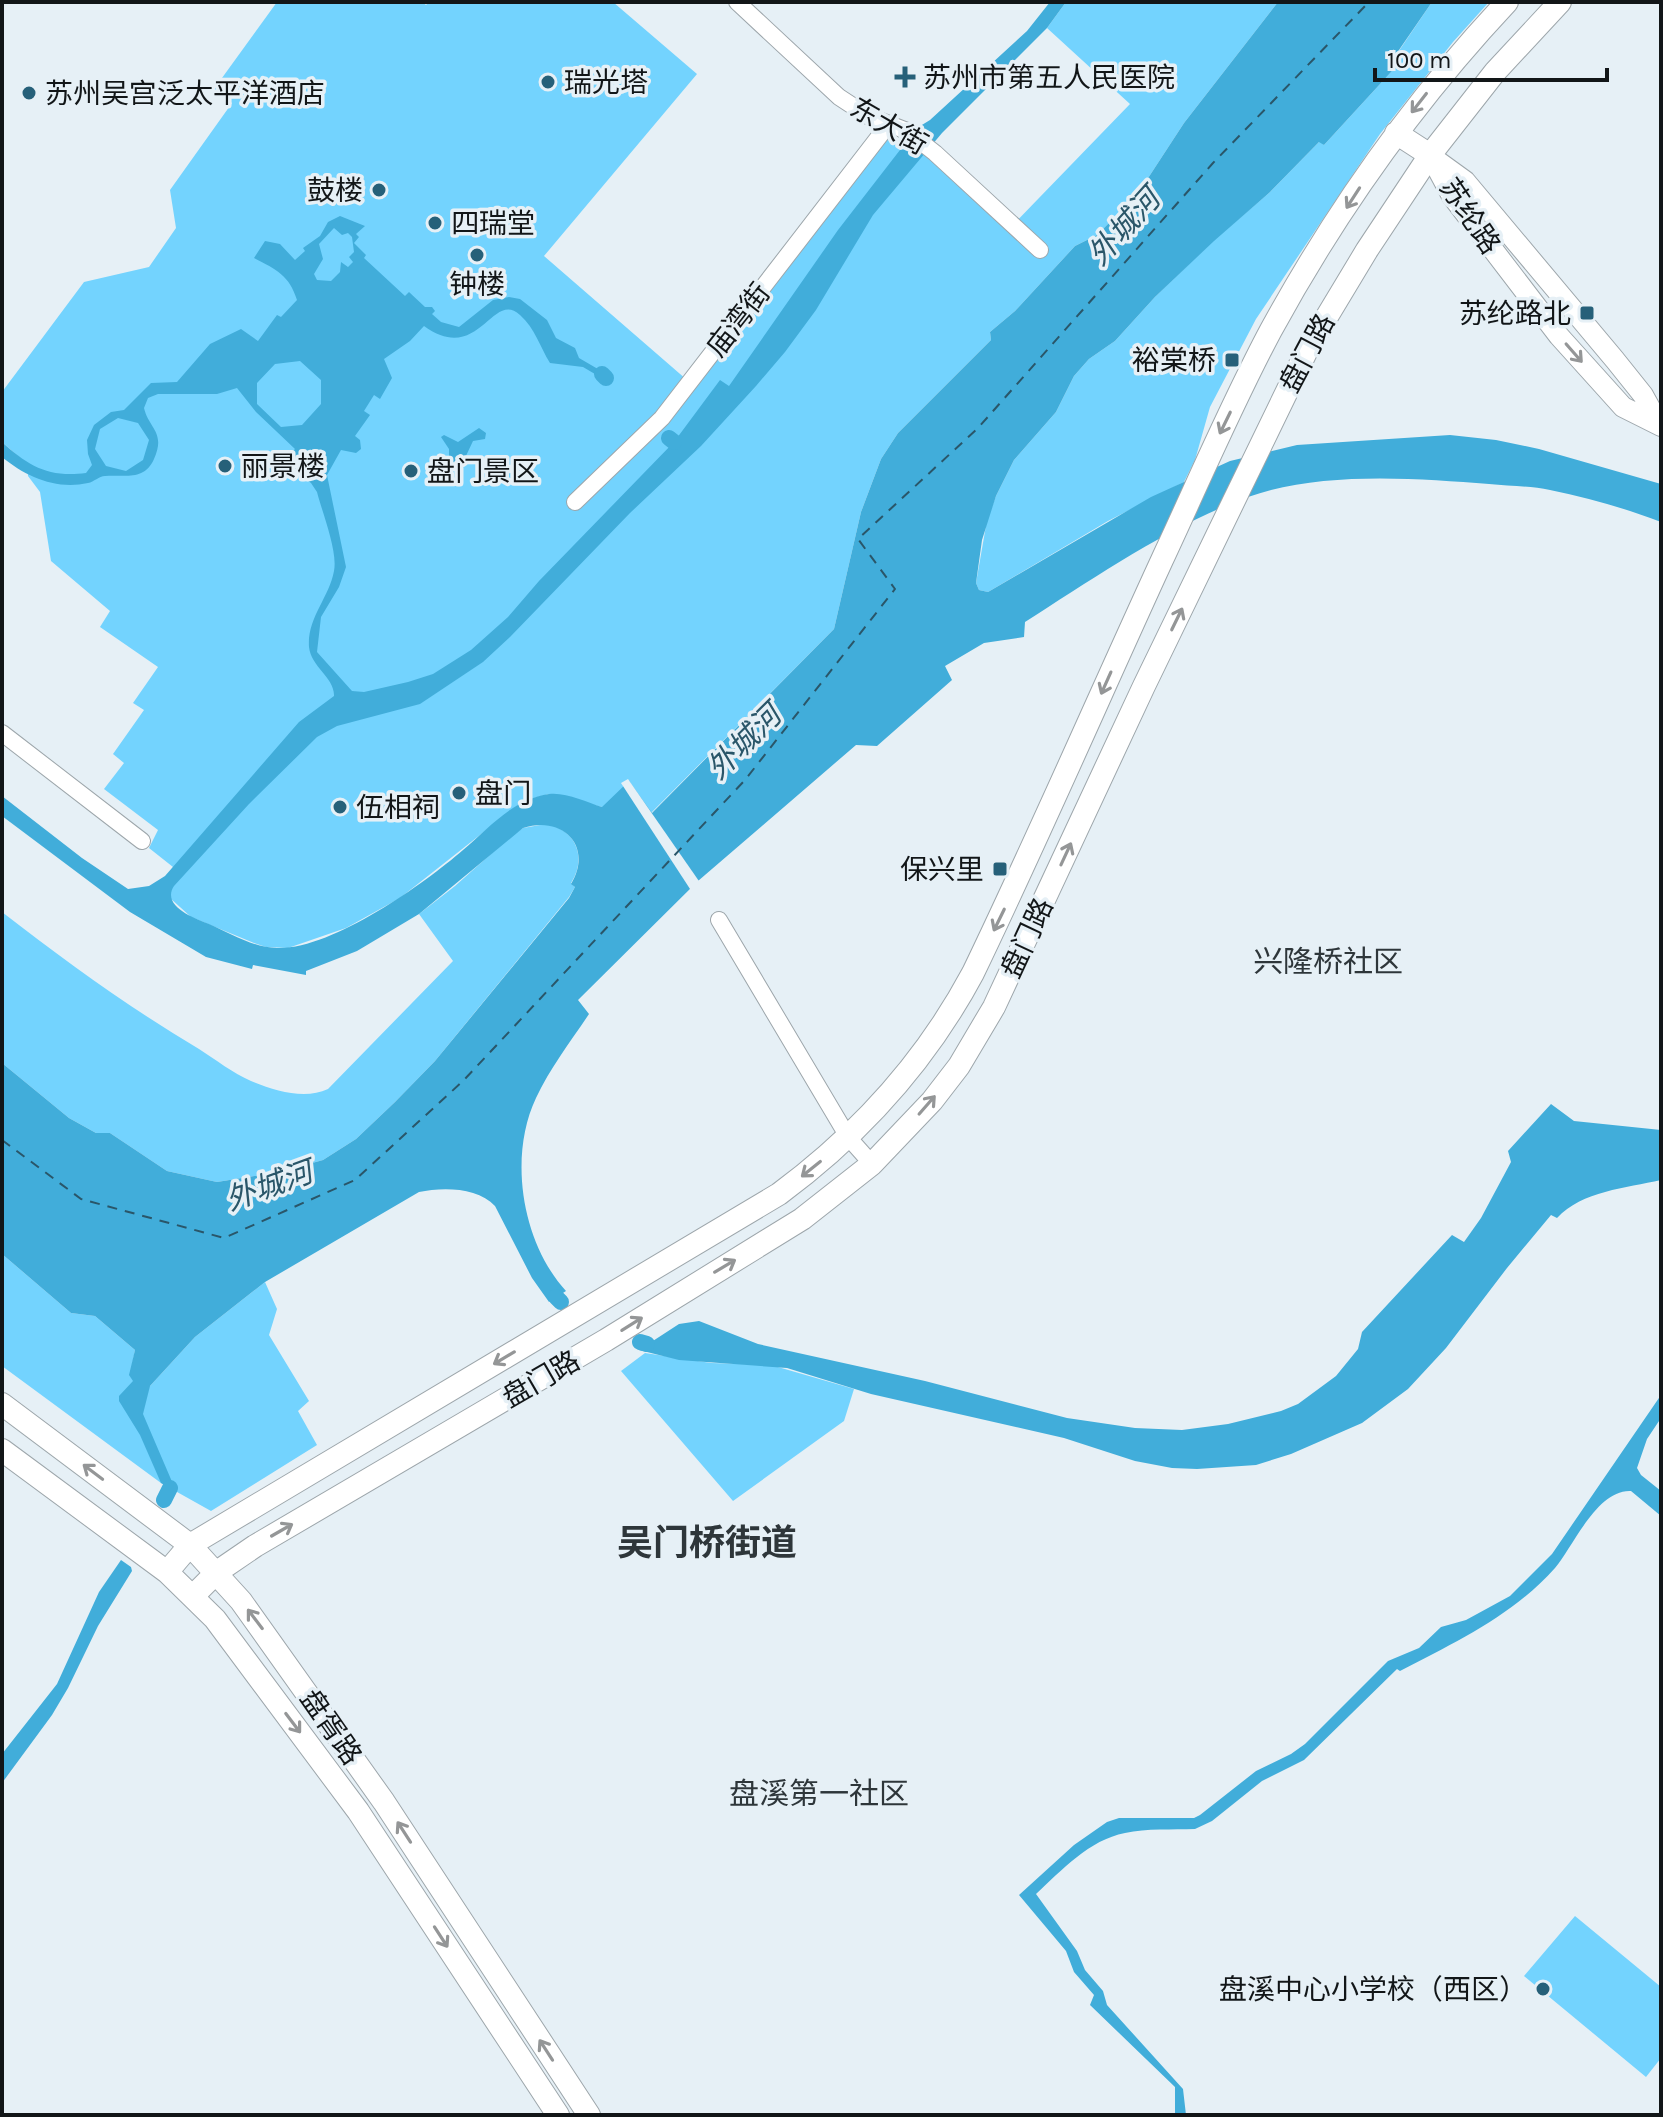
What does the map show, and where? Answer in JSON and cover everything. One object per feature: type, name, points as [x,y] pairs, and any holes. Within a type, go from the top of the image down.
[{"type":"main road","name":"盘门路","points":[[167,1572],[190,1545],[767,1202],[848,1137],[915,1065],[959,1001],[1007,903],[1210,452],[1298,282],[1396,133],[1453,62],[1507,2]]},
{"type":"main road","name":"盘门路","points":[[193,1596],[217,1572],[255,1546],[606,1340],[819,1207],[872,1164],[947,1082],[994,1007],[1273,417],[1334,303],[1430,155],[1495,72],[1560,2]]},
{"type":"main road","points":[[1396,133],[1430,155]]},
{"type":"main road","name":"盘胥路","points":[[2,1404],[190,1545],[217,1572],[265,1632],[384,1802],[589,2115]]},
{"type":"main road","name":"盘胥路","points":[[2,1450],[167,1572],[215,1619],[358,1811],[558,2115]]},
{"type":"street","name":"东大街","points":[[737,2],[839,97],[859,111],[907,131],[1040,250]]},
{"type":"street","name":"庙湾街","points":[[575,502],[662,418],[888,125]]},
{"type":"street","name":"苏纶路","points":[[1430,155],[1465,181],[1615,360],[1643,395],[1660,424]]},
{"type":"street","points":[[2,733],[142,841]]},
{"type":"street","points":[[719,920],[848,1137],[872,1164]]},
{"type":"shaded area","name":"盘门景区","points":[[277,2],[422,2],[426,5],[429,2],[613,2],[697,74],[544,256],[687,380],[881,141],[900,140],[925,155],[1008,230],[1130,104],[1047,28],[1066,2],[1278,2],[1184,123],[1137,195],[1097,235],[1075,246],[1015,311],[990,332],[991,340],[898,433],[881,459],[861,512],[834,629],[651,813],[602,807],[549,794],[523,801],[400,898],[346,928],[288,948],[266,947],[191,917],[170,898],[173,867],[149,848],[158,830],[104,789],[124,763],[113,754],[144,710],[133,703],[158,667],[100,627],[110,611],[51,561],[40,492],[28,476],[27,464],[2,442],[2,392],[84,282],[149,267],[176,228],[170,190],[232,103],[214,89]]},
{"type":"shaded area","points":[[1432,2],[1489,2],[1380,134],[1256,319],[1210,407],[1195,460],[1184,482],[1108,521],[988,592],[979,590],[976,583],[987,520],[996,496],[1014,460],[1056,412],[1074,376],[1089,359],[1115,341],[1155,297],[1269,193],[1320,141],[1324,145],[1392,71],[1388,67]]},
{"type":"shaded area","points":[[546,824],[565,832],[576,846],[578,864],[571,883],[575,887],[569,897],[435,1061],[356,1139],[323,1160],[280,1172],[217,1182],[167,1171],[110,1133],[96,1133],[69,1118],[2,1063],[2,912],[123,1001],[244,1078],[290,1093],[310,1094],[328,1089],[453,961],[419,914],[510,837],[523,828]]},
{"type":"shaded area","points":[[2,1254],[71,1313],[95,1316],[135,1350],[130,1376],[150,1386],[195,1337],[265,1282],[277,1309],[269,1335],[309,1401],[298,1411],[317,1445],[211,1511],[161,1483],[2,1366]]},
{"type":"shaded area","points":[[645,1353],[711,1363],[771,1365],[854,1389],[844,1421],[733,1501],[621,1371]]},
{"type":"shaded area","points":[[1575,1916],[1661,1987],[1661,2058],[1646,2077],[1524,1976]]},
{"type":"water","name":"外城河","points":[[1050,2],[1066,2],[1047,28],[942,133],[873,215],[816,310],[785,352],[701,446],[483,662],[420,704],[337,726],[317,737],[249,804],[174,886],[171,893],[175,905],[195,918],[251,943],[277,948],[299,946],[349,927],[376,912],[446,864],[503,815],[536,797],[562,794],[602,807],[629,781],[652,813],[834,629],[861,512],[881,459],[898,433],[991,340],[990,332],[1015,311],[1075,246],[1097,235],[1137,195],[1184,123],[1278,2],[1432,2],[1388,66],[1392,71],[1324,145],[1319,142],[1269,193],[1155,297],[1115,341],[1089,359],[1074,376],[1056,412],[1014,460],[996,496],[982,540],[976,583],[979,590],[988,592],[1151,497],[1230,461],[1297,445],[1450,435],[1539,449],[1661,484],[1661,522],[1592,500],[1528,487],[1367,478],[1305,483],[1248,497],[1190,522],[1025,622],[1024,637],[984,643],[945,666],[952,680],[877,746],[856,745],[698,881],[578,1000],[589,1014],[536,1098],[527,1121],[523,1146],[524,1199],[530,1224],[539,1249],[566,1291],[549,1302],[532,1278],[495,1206],[488,1200],[459,1190],[419,1192],[265,1282],[195,1337],[150,1386],[143,1414],[176,1491],[161,1483],[140,1435],[119,1401],[119,1396],[133,1381],[129,1375],[135,1350],[95,1316],[71,1313],[2,1254],[2,1063],[69,1118],[96,1133],[110,1133],[167,1171],[217,1182],[280,1172],[323,1160],[356,1139],[435,1061],[569,898],[575,887],[571,884],[579,857],[570,837],[561,830],[537,825],[523,828],[419,914],[357,951],[306,971],[306,975],[253,965],[252,969],[206,957],[130,912],[2,816],[2,796],[128,889],[149,886],[165,876],[299,722],[334,696],[331,684],[314,661],[309,647],[311,627],[334,571],[329,532],[317,492],[311,483],[286,464],[295,455],[292,452],[295,449],[256,412],[237,388],[217,394],[158,394],[148,398],[144,408],[158,443],[150,466],[139,474],[103,476],[76,485],[53,483],[31,476],[2,457],[2,442],[30,464],[50,472],[86,473],[92,465],[87,440],[94,425],[111,412],[124,410],[151,383],[177,382],[210,344],[241,329],[258,341],[277,315],[281,317],[297,300],[281,274],[254,258],[265,241],[280,244],[295,260],[305,251],[303,248],[320,236],[328,222],[340,216],[365,226],[356,234],[359,237],[354,243],[366,255],[364,258],[405,296],[409,292],[425,307],[432,307],[435,311],[432,314],[441,322],[459,327],[493,300],[509,297],[520,299],[547,320],[556,338],[575,348],[579,358],[603,372],[600,377],[583,367],[550,363],[530,326],[510,310],[501,311],[471,333],[458,338],[443,336],[424,326],[410,341],[384,359],[392,378],[380,399],[374,395],[364,411],[370,415],[355,436],[360,440],[361,449],[356,453],[341,450],[327,475],[346,567],[339,587],[321,617],[317,652],[352,691],[364,692],[433,674],[471,650],[508,617],[674,442],[720,380],[729,386],[838,230],[917,128],[930,120],[1027,31]],"holes":[[[334,228],[342,235],[348,233],[352,237],[354,252],[349,257],[353,262],[348,267],[341,262],[340,272],[331,281],[317,280],[314,274],[323,259],[319,244]],[[300,361],[321,380],[321,404],[302,425],[281,427],[257,404],[257,383],[275,364]],[[118,418],[138,423],[149,440],[143,460],[126,471],[106,466],[95,449],[100,429]]]},
{"type":"water","points":[[479,428],[486,433],[485,439],[473,441],[465,458],[449,464],[449,449],[441,437],[444,435],[458,442]]},
{"type":"water","points":[[1551,1104],[1574,1121],[1661,1130],[1661,1180],[1592,1196],[1557,1218],[1551,1215],[1446,1348],[1408,1389],[1362,1423],[1291,1454],[1256,1465],[1172,1468],[1135,1461],[1064,1438],[871,1394],[787,1368],[679,1360],[639,1350],[679,1324],[699,1321],[758,1344],[925,1381],[1067,1418],[1135,1428],[1182,1430],[1228,1424],[1281,1411],[1298,1404],[1336,1376],[1358,1349],[1362,1332],[1452,1235],[1464,1242],[1481,1218],[1511,1162],[1508,1151]]},
{"type":"water","points":[[1661,1395],[1661,1418],[1647,1439],[1637,1468],[1661,1491],[1661,1516],[1631,1491],[1607,1499],[1587,1521],[1555,1568],[1521,1600],[1482,1627],[1400,1671],[1397,1669],[1304,1760],[1262,1781],[1212,1821],[1195,1829],[1133,1831],[1100,1842],[1077,1857],[1036,1894],[1077,1951],[1085,1970],[1103,1991],[1107,2005],[1183,2089],[1186,2115],[1175,2115],[1175,2087],[1090,2005],[1094,1995],[1074,1972],[1066,1951],[1019,1895],[1074,1845],[1107,1822],[1119,1818],[1194,1818],[1200,1815],[1256,1771],[1305,1744],[1388,1661],[1419,1648],[1441,1627],[1466,1620],[1510,1596],[1552,1554]]},
{"type":"water","points":[[121,1560],[132,1571],[98,1626],[52,1715],[2,1783],[2,1754],[57,1684],[99,1592]]},
{"type":"pier","points":[[628,779],[701,884],[692,892],[621,783]]},
{"type":"waterway","points":[[602,374],[606,378]]},
{"type":"waterway","points":[[669,438],[674,442]]},
{"type":"waterway","points":[[556,1297],[561,1302]]},
{"type":"waterway","points":[[640,1342],[647,1344]]},
{"type":"waterway","points":[[164,1500],[170,1488]]},
{"type":"ferry route","points":[[2,1140],[81,1199],[224,1238],[355,1180],[463,1081],[745,780],[895,589],[858,539],[978,428],[1213,163],[1369,2]]},
{"type":"place","name":"苏州市第五人民医院","points":[[905,77]]},
{"type":"place","name":"瑞光塔","points":[[548,82]]},
{"type":"place","name":"苏州吴宫泛太平洋酒店","points":[[29,93]]},
{"type":"place","name":"鼓楼","points":[[379,190]]},
{"type":"place","name":"四瑞堂","points":[[435,223]]},
{"type":"place","name":"钟楼","points":[[477,255]]},
{"type":"place","name":"苏纶路北","points":[[1587,313]]},
{"type":"place","name":"裕棠桥","points":[[1232,360]]},
{"type":"place","name":"丽景楼","points":[[225,466]]},
{"type":"place","name":"盘门景区","points":[[411,471]]},
{"type":"place","name":"盘门","points":[[459,793]]},
{"type":"place","name":"伍相祠","points":[[340,807]]},
{"type":"place","name":"保兴里","points":[[1000,869]]},
{"type":"place","name":"盘溪中心小学校（西区）","points":[[1543,1989]]},
{"type":"district","name":"兴隆桥社区","points":[[1328,962]]},
{"type":"district","name":"吴门桥街道","points":[[707,1543]]},
{"type":"district","name":"盘溪第一社区","points":[[819,1794]]}]
